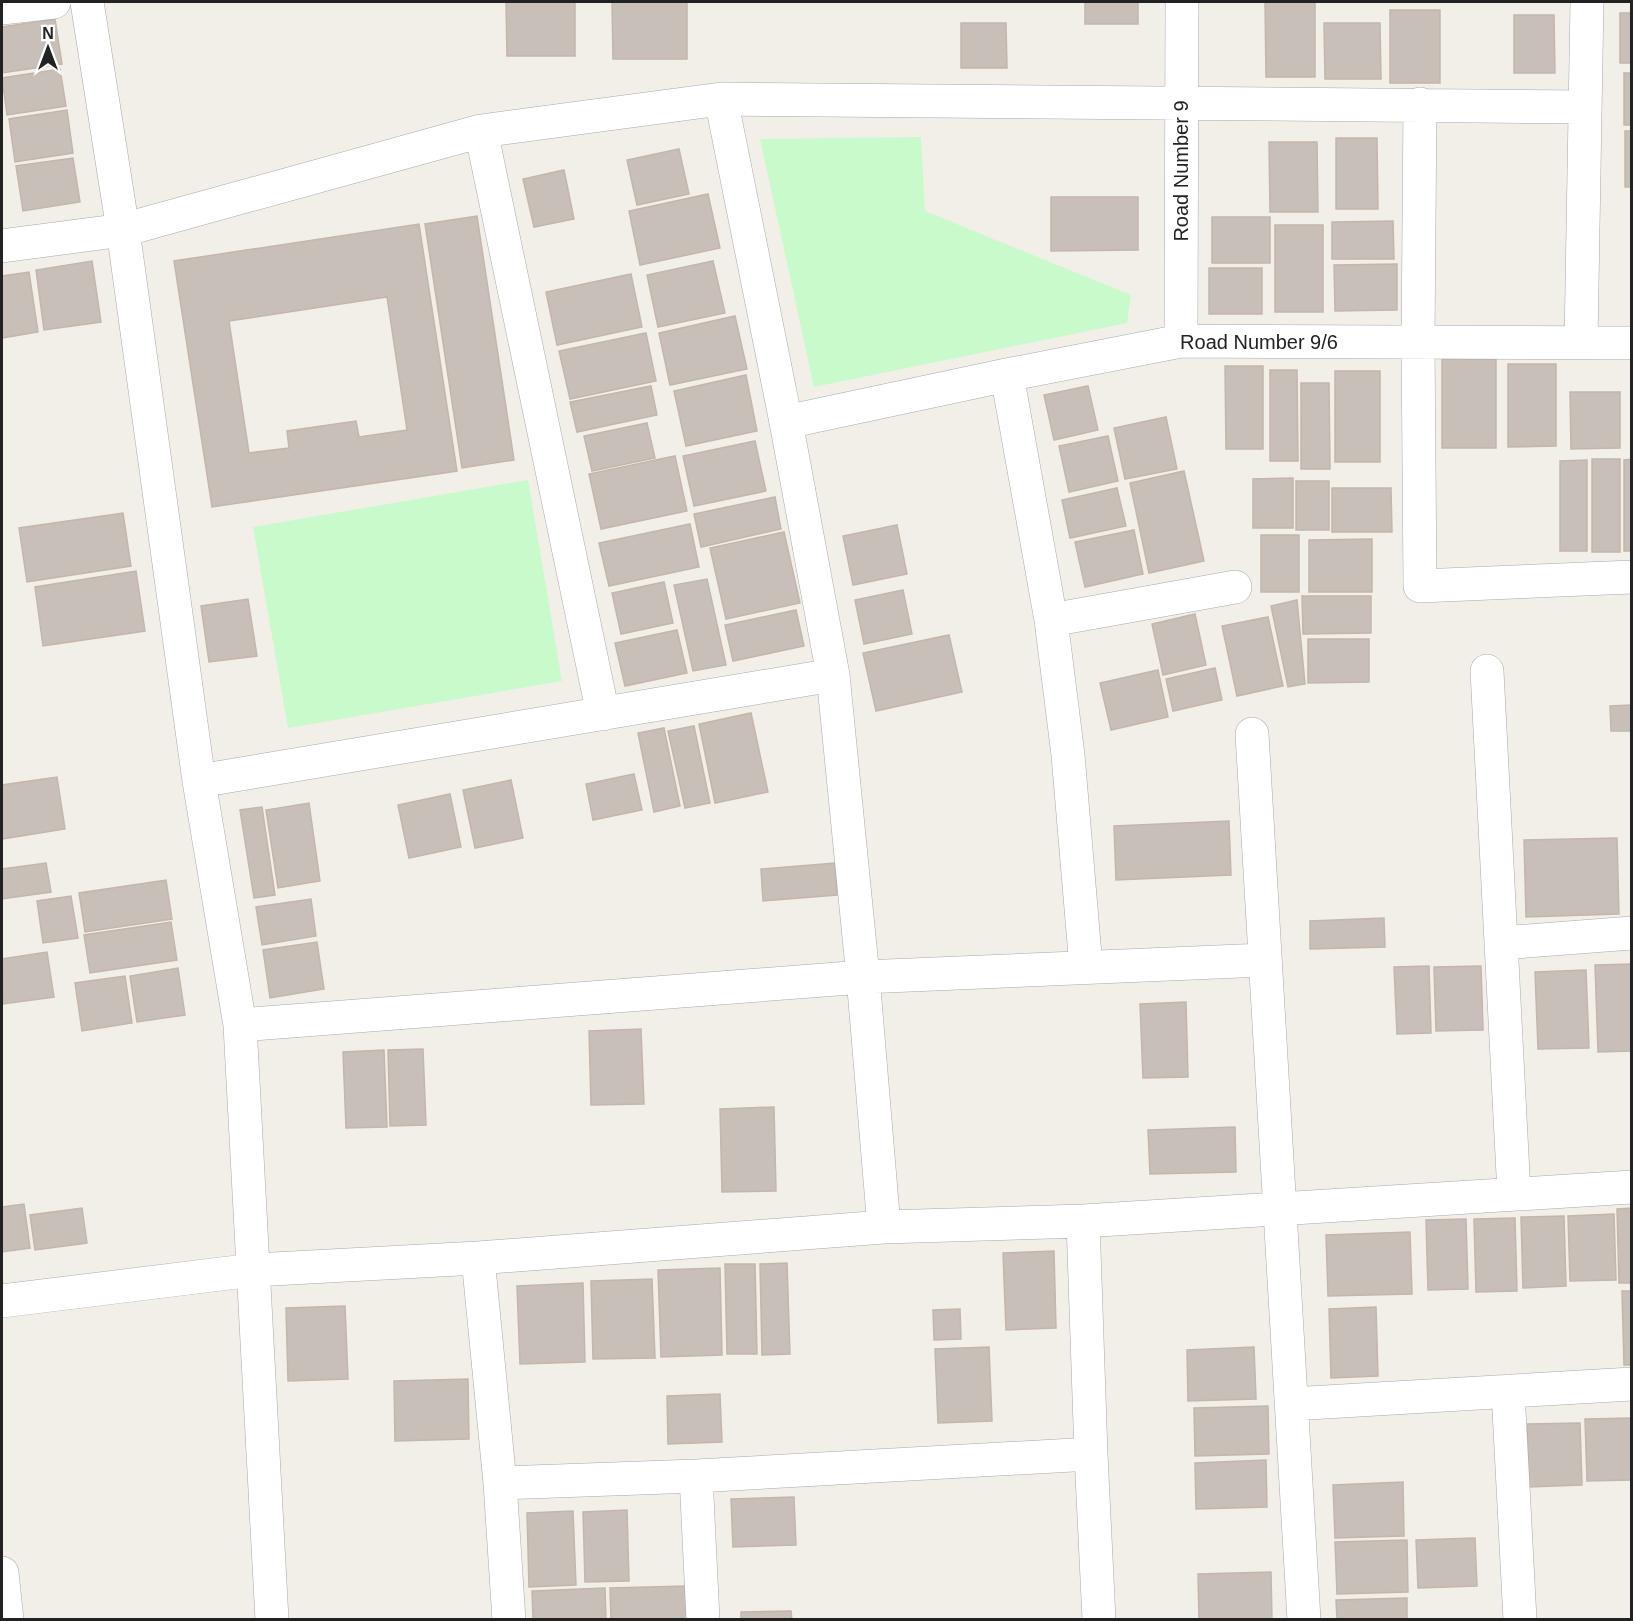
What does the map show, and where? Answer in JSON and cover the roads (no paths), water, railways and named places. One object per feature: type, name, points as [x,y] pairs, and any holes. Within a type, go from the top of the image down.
[{"type":"street","points":[[2,8],[54,2]]},
{"type":"street","points":[[87,2],[123,230],[199,782],[240,1025],[272,1620]]},
{"type":"street","name":"Road Number 9","points":[[1181,341],[1182,2]]},
{"type":"street","points":[[1581,342],[1587,2]]},
{"type":"street","points":[[2,246],[123,230],[481,131],[721,99],[1584,107]]},
{"type":"street","points":[[721,99],[786,422],[833,675],[863,977],[884,1227]]},
{"type":"street","points":[[1420,104],[1418,342],[1420,586],[1632,577]]},
{"type":"street","points":[[481,131],[603,714]]},
{"type":"street","name":"Road Number 9/6","points":[[786,422],[1181,341],[1632,342]]},
{"type":"street","points":[[1007,375],[1051,620],[1068,755],[1086,967]]},
{"type":"street","points":[[1051,620],[1235,586]]},
{"type":"street","points":[[1487,671],[1514,1194]]},
{"type":"street","points":[[199,782],[833,675]]},
{"type":"street","points":[[1251,734],[1304,1620]]},
{"type":"street","points":[[1501,943],[1632,933]]},
{"type":"street","points":[[240,1025],[863,977],[1264,960]]},
{"type":"street","points":[[2,1301],[253,1270],[478,1258],[884,1227],[1083,1221],[1632,1187]]},
{"type":"street","points":[[1083,1221],[1099,1620]]},
{"type":"street","points":[[478,1258],[500,1483],[510,1620]]},
{"type":"street","points":[[1291,1404],[1632,1384]]},
{"type":"street","points":[[1508,1391],[1520,1620]]},
{"type":"street","points":[[500,1483],[696,1476],[1091,1454]]},
{"type":"street","points":[[696,1476],[704,1620]]},
{"type":"street","points":[[2,1573],[6,1620]]}]
